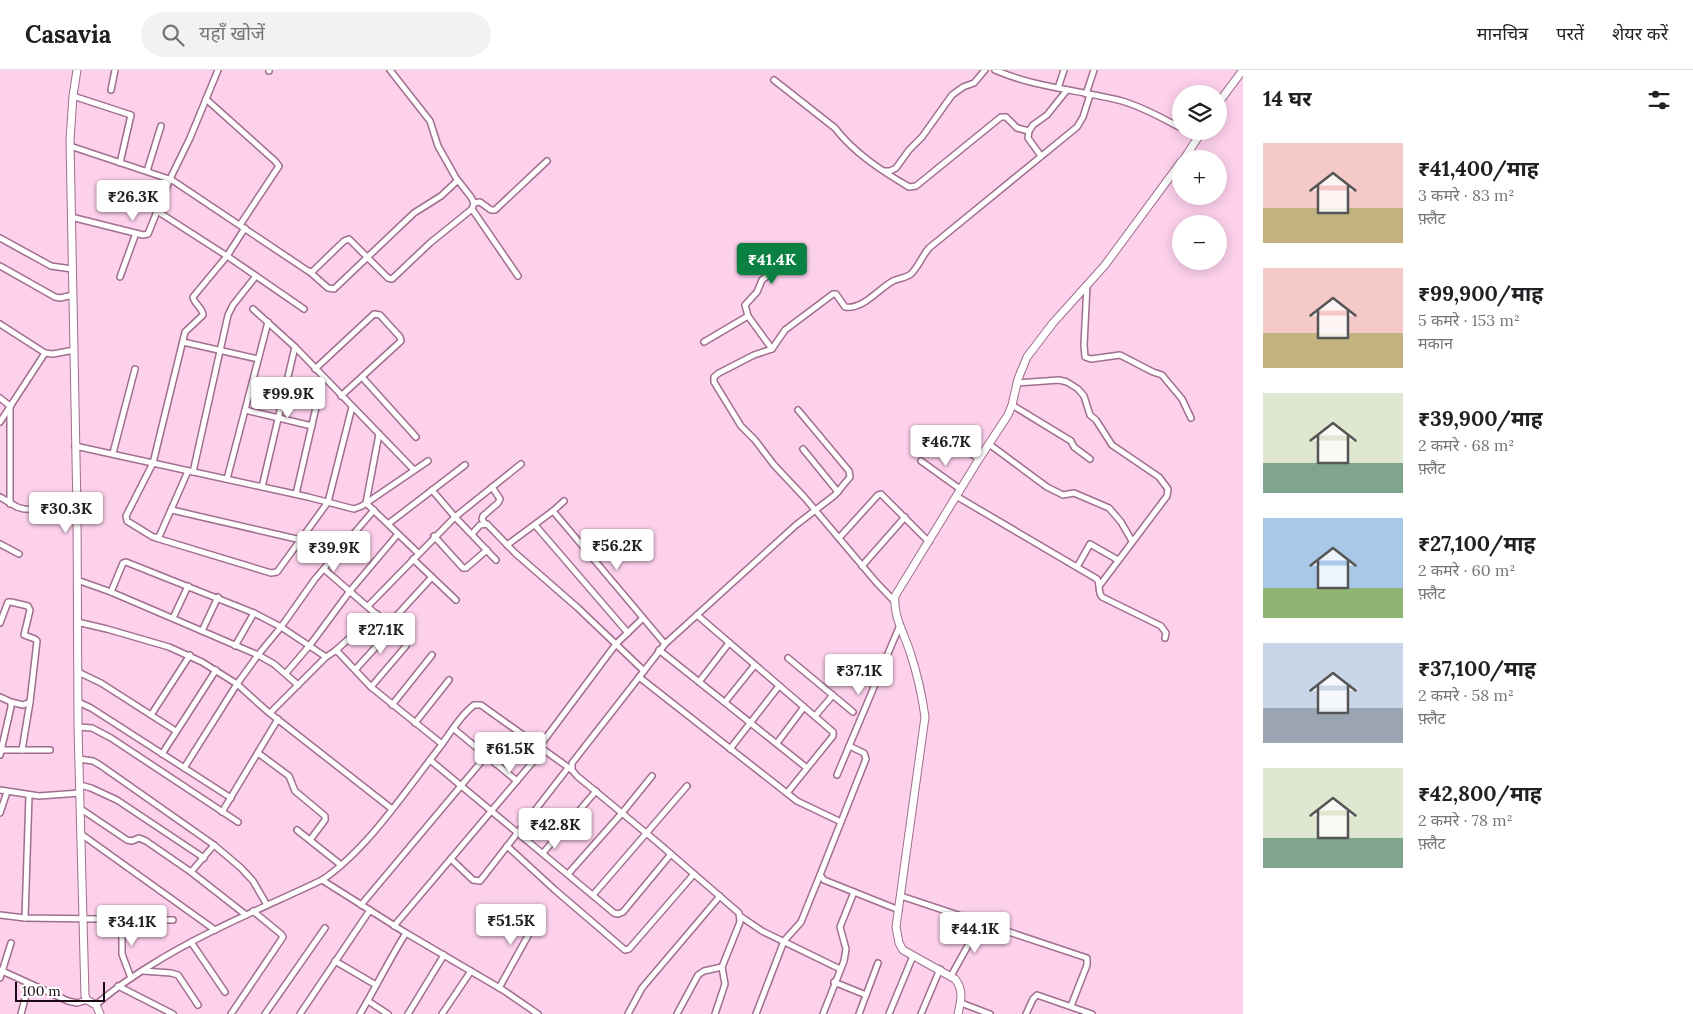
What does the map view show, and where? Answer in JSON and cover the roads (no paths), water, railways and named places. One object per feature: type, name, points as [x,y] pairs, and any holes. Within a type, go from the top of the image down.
[{"type":"street","points":[[77,70],[73,96],[70,146],[77,510],[78,727],[85,996],[87,1000],[96,1005],[100,1014]]},
{"type":"street","points":[[112,90],[116,70]]},
{"type":"street","points":[[71,217],[143,235],[148,234],[218,70]]},
{"type":"street","points":[[390,70],[430,121],[436,142],[457,181],[471,197],[473,206],[518,276]]},
{"type":"street","points":[[882,171],[894,169],[922,137],[952,95],[963,87],[974,84],[985,70]]},
{"type":"street","points":[[995,70],[1029,82],[1134,105],[1172,124]]},
{"type":"street","points":[[1058,88],[1064,70]]},
{"type":"street","points":[[895,602],[741,426],[714,382],[714,377],[754,355],[772,349],[785,330],[833,294],[836,294],[845,307],[852,307],[863,303],[894,281],[910,275],[922,261],[927,250],[1080,124],[1094,70]]},
{"type":"street","points":[[1227,91],[1243,70]]},
{"type":"street","points":[[774,80],[835,128],[842,138],[882,171],[907,186],[914,187],[1002,116],[1007,118],[1017,128],[1029,131]]},
{"type":"street","points":[[1041,156],[1028,138],[1029,131],[1033,125],[1047,115],[1067,90]]},
{"type":"street","points":[[73,96],[131,115],[120,163]]},
{"type":"street","points":[[206,99],[276,161],[279,166],[242,226],[227,256],[193,297],[204,315],[187,329],[182,342],[153,463],[126,519],[130,524],[156,538],[274,573],[280,570],[328,502],[352,407]]},
{"type":"street","points":[[147,171],[161,126]]},
{"type":"street","points":[[70,146],[170,179],[310,272],[328,288],[334,289],[414,214],[441,196],[457,181]]},
{"type":"street","points":[[310,272],[344,241],[349,239],[388,278],[392,279],[473,206],[480,202],[491,210],[495,210],[547,161]]},
{"type":"street","points":[[958,1014],[962,992],[959,984],[940,969],[903,950],[899,943],[896,927],[925,717],[913,661],[896,614],[895,602],[897,591],[1002,425],[1012,405],[1017,383],[1027,357],[1052,323],[1105,265],[1172,174]]},
{"type":"street","points":[[157,210],[304,309]]},
{"type":"street","points":[[120,277],[136,233]]},
{"type":"street","points":[[0,238],[50,266],[72,269]]},
{"type":"street","points":[[772,349],[748,316],[745,305],[758,290],[760,282],[792,256]]},
{"type":"street","points":[[0,266],[55,297],[73,296]]},
{"type":"street","points":[[156,538],[162,534],[190,472],[229,310],[256,276]]},
{"type":"street","points":[[1087,285],[1084,336],[1085,357],[1091,359],[1116,355],[1122,356],[1162,375],[1182,399],[1190,418]]},
{"type":"street","points":[[253,309],[295,347],[414,470]]},
{"type":"street","points":[[315,369],[374,314],[379,314],[400,337],[401,341],[341,396]]},
{"type":"street","points":[[704,342],[743,317],[748,316]]},
{"type":"street","points":[[227,479],[268,322]]},
{"type":"street","points":[[0,324],[45,353],[53,354],[74,350]]},
{"type":"street","points":[[182,342],[258,359]]},
{"type":"street","points":[[262,487],[295,347]]},
{"type":"street","points":[[0,422],[45,353]]},
{"type":"street","points":[[113,453],[135,370]]},
{"type":"street","points":[[362,376],[416,437]]},
{"type":"street","points":[[296,494],[323,377]]},
{"type":"street","points":[[1017,383],[1059,380],[1078,388],[1084,396],[1090,415],[1096,420],[1112,446],[1154,474],[1167,486],[1169,491],[1167,496],[1132,540],[1100,585],[1099,591],[1102,597],[1160,626],[1166,633],[1165,638]]},
{"type":"street","points":[[0,398],[10,406]]},
{"type":"street","points":[[1012,405],[1071,441],[1074,447],[1090,459]]},
{"type":"street","points":[[10,406],[10,504]]},
{"type":"street","points":[[245,410],[312,426]]},
{"type":"street","points":[[450,860],[473,880],[479,882],[517,832],[570,769],[572,763],[659,650],[796,525],[838,492],[850,477],[850,471],[798,410]]},
{"type":"street","points":[[937,432],[979,459]]},
{"type":"street","points":[[366,503],[378,434]]},
{"type":"street","points":[[989,444],[1047,487],[1064,495],[1074,493],[1106,506],[1115,513],[1132,540]]},
{"type":"street","points":[[76,446],[296,494],[354,509],[428,461]]},
{"type":"street","points":[[803,449],[838,492]]},
{"type":"street","points":[[921,461],[958,493],[1097,579],[1100,585]]},
{"type":"street","points":[[368,606],[434,536],[521,464]]},
{"type":"street","points":[[388,524],[464,465]]},
{"type":"street","points":[[492,487],[500,499],[483,516],[482,519],[485,524],[644,670]]},
{"type":"street","points":[[432,490],[496,560]]},
{"type":"street","points":[[839,538],[880,494],[884,495],[929,542]]},
{"type":"street","points":[[0,497],[17,507],[33,510],[77,510]]},
{"type":"street","points":[[507,545],[554,511],[564,501]]},
{"type":"street","points":[[366,503],[418,554]]},
{"type":"street","points":[[172,510],[301,540]]},
{"type":"street","points":[[184,768],[237,684],[258,655],[324,569],[374,510]]},
{"type":"street","points":[[554,511],[665,644]]},
{"type":"street","points":[[862,566],[905,517]]},
{"type":"street","points":[[472,534],[480,525],[485,524]]},
{"type":"street","points":[[535,525],[628,633]]},
{"type":"street","points":[[286,673],[310,645],[350,591],[398,534]]},
{"type":"street","points":[[434,536],[463,568],[466,568],[486,550]]},
{"type":"street","points":[[0,544],[19,554]]},
{"type":"street","points":[[1077,567],[1090,544],[1118,560]]},
{"type":"street","points":[[413,559],[456,600]]},
{"type":"street","points":[[111,592],[123,563],[126,562],[254,613],[281,627],[326,657]]},
{"type":"street","points":[[324,569],[406,639],[407,644],[371,687]]},
{"type":"street","points":[[355,670],[432,577]]},
{"type":"street","points":[[77,580],[111,592],[258,655],[286,673],[298,685]]},
{"type":"street","points":[[173,618],[188,586]]},
{"type":"street","points":[[202,631],[218,598]]},
{"type":"street","points":[[0,623],[8,602],[30,608],[24,635],[35,639],[37,645],[22,750]]},
{"type":"street","points":[[235,646],[254,613]]},
{"type":"street","points":[[270,713],[326,657],[377,614]]},
{"type":"street","points":[[696,615],[832,731],[834,735],[787,793]]},
{"type":"street","points":[[394,926],[517,781],[616,644],[643,618]]},
{"type":"street","points":[[77,622],[134,636],[190,655],[216,670],[237,684],[270,713],[392,809]]},
{"type":"street","points":[[837,775],[900,625]]},
{"type":"street","points":[[699,682],[729,643]]},
{"type":"street","points":[[659,650],[808,768]]},
{"type":"street","points":[[335,651],[371,687],[442,744]]},
{"type":"street","points":[[151,715],[190,655]]},
{"type":"street","points":[[392,705],[432,655]]},
{"type":"street","points":[[788,658],[853,712]]},
{"type":"street","points":[[725,702],[754,666]]},
{"type":"street","points":[[162,754],[216,670]]},
{"type":"street","points":[[78,672],[101,683],[176,732]]},
{"type":"street","points":[[639,677],[806,807],[842,822]]},
{"type":"street","points":[[415,723],[449,680]]},
{"type":"street","points":[[730,748],[779,686]]},
{"type":"street","points":[[815,716],[833,696]]},
{"type":"street","points":[[0,698],[23,705],[30,702]]},
{"type":"street","points":[[11,702],[10,715],[1,752],[50,750]]},
{"type":"street","points":[[78,702],[92,708],[231,798]]},
{"type":"street","points":[[96,1005],[118,986],[191,942],[322,880],[341,865],[367,839],[470,708],[477,704],[570,769],[646,832],[720,896],[740,916],[762,930],[840,970]]},
{"type":"street","points":[[776,743],[804,707]]},
{"type":"street","points":[[222,812],[278,719]]},
{"type":"street","points":[[78,727],[92,728],[111,738],[238,822]]},
{"type":"street","points":[[454,729],[517,781]]},
{"type":"street","points":[[496,764],[521,734]]},
{"type":"street","points":[[756,1014],[784,941],[801,922],[866,759],[864,753],[849,746]]},
{"type":"street","points":[[258,753],[289,776],[295,791],[326,818],[310,840]]},
{"type":"street","points":[[361,905],[486,756]]},
{"type":"street","points":[[79,759],[93,761],[100,765],[214,846],[249,876],[258,887],[267,905]]},
{"type":"street","points":[[430,760],[614,913],[621,914],[671,854]]},
{"type":"street","points":[[568,874],[652,776]]},
{"type":"street","points":[[593,895],[687,786]]},
{"type":"street","points":[[0,790],[29,795],[50,796],[91,788],[117,800],[204,858]]},
{"type":"street","points":[[543,854],[596,791]]},
{"type":"street","points":[[0,813],[7,792]]},
{"type":"street","points":[[25,918],[29,795]]},
{"type":"street","points":[[81,809],[126,840],[132,841],[139,838],[146,840],[192,872],[246,915]]},
{"type":"street","points":[[297,830],[341,865]]},
{"type":"street","points":[[81,834],[215,930]]},
{"type":"street","points":[[192,872],[214,846]]},
{"type":"street","points":[[507,846],[625,950],[629,949],[694,874]]},
{"type":"street","points":[[820,875],[824,880],[899,910]]},
{"type":"street","points":[[322,880],[394,926],[500,988],[538,1014]]},
{"type":"street","points":[[822,1014],[846,955],[841,923],[854,892]]},
{"type":"street","points":[[628,1014],[642,988],[720,896]]},
{"type":"street","points":[[901,896],[1087,958],[1087,965],[1071,1006]]},
{"type":"street","points":[[303,1013],[335,961],[370,910]]},
{"type":"street","points":[[231,1014],[282,937],[281,934],[253,911]]},
{"type":"street","points":[[500,988],[540,914]]},
{"type":"street","points":[[0,915],[83,920],[173,920]]},
{"type":"street","points":[[715,1014],[725,984],[722,967],[740,922],[740,916]]},
{"type":"street","points":[[122,920],[122,954],[131,978]]},
{"type":"street","points":[[951,976],[981,922]]},
{"type":"street","points":[[265,1014],[325,928]]},
{"type":"street","points":[[360,1014],[406,933]]},
{"type":"street","points":[[191,942],[225,992]]},
{"type":"street","points":[[0,978],[11,943]]},
{"type":"street","points":[[408,1014],[444,956]]},
{"type":"street","points":[[889,1014],[913,956]]},
{"type":"street","points":[[335,961],[376,985]]},
{"type":"street","points":[[859,1014],[878,963]]},
{"type":"street","points":[[677,1014],[698,975],[704,971],[722,967]]},
{"type":"street","points":[[921,1014],[940,969]]},
{"type":"street","points":[[1,970],[68,1001],[77,1003],[87,1000]]},
{"type":"street","points":[[142,971],[178,975],[198,1005]]},
{"type":"street","points":[[442,1014],[471,971]]},
{"type":"street","points":[[834,982],[866,995]]},
{"type":"street","points":[[21,1014],[30,984]]},
{"type":"street","points":[[118,986],[173,1014]]},
{"type":"street","points":[[1026,1014],[1037,995],[1092,1014]]},
{"type":"street","points":[[368,1001],[388,1014]]},
{"type":"street","points":[[961,1003],[990,1014]]}]
